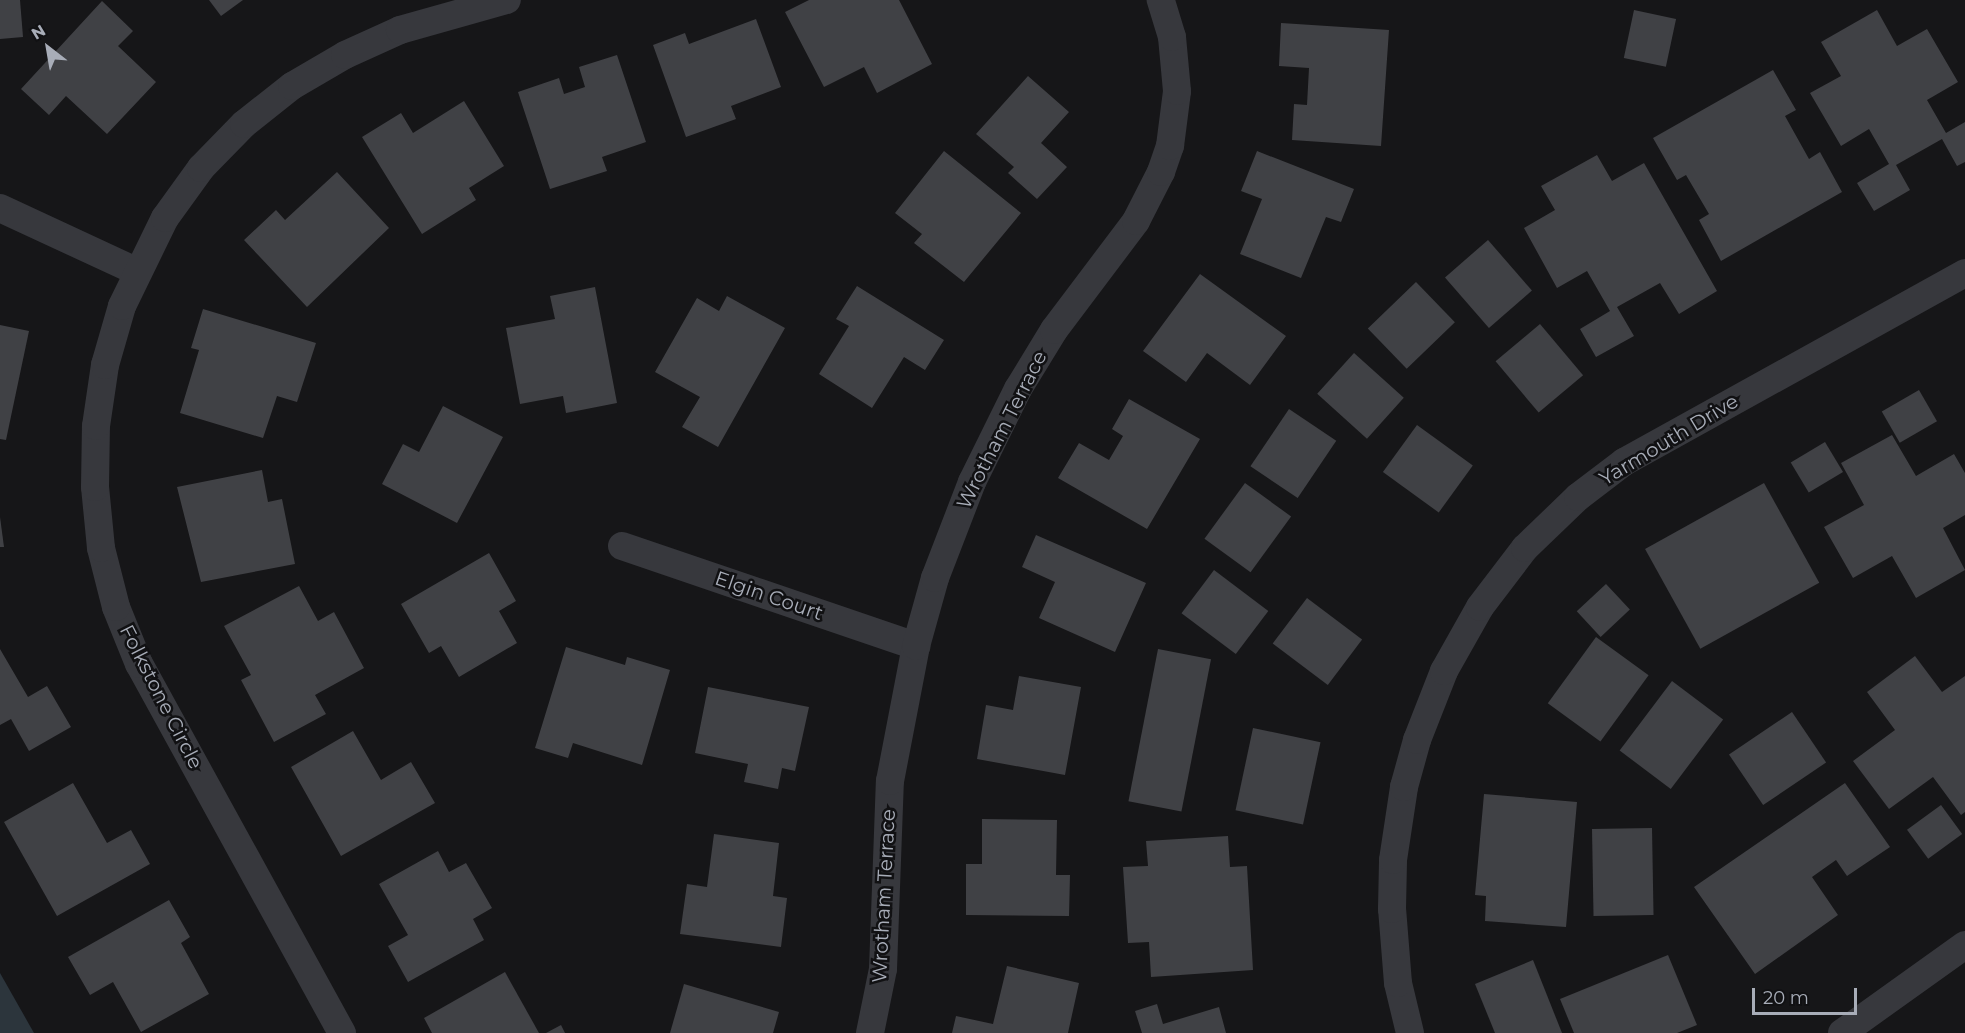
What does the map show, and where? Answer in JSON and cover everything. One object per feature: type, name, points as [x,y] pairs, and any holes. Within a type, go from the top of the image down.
[{"type":"street","name":"Folkstone Circle","points":[[342,1033],[140,664],[116,607],[101,548],[94,487],[96,426],[105,365],[136,271],[165,218],[201,168],[244,124],[292,86],[345,55],[400,30],[507,0]]},
{"type":"street","name":"Wrotham Terrace","points":[[870,1033],[883,969],[890,781],[915,646],[935,578],[972,482],[1018,389],[1054,330],[1136,221],[1161,172],[1170,146],[1177,92],[1172,37],[1161,0]]},
{"type":"street","points":[[0,208],[136,271]]},
{"type":"street","name":"Yarmouth Drive","points":[[1410,1033],[1398,983],[1392,909],[1393,860],[1404,787],[1417,740],[1444,671],[1480,607],[1525,548],[1578,497],[1624,462],[1965,273]]},
{"type":"street","name":"Elgin Court","points":[[622,546],[915,646]]},
{"type":"street","points":[[1842,1033],[1965,945]]},
{"type":"shaded area","points":[[0,973],[34,1033],[0,1033]]},
{"type":"building","points":[[0,0],[20,0],[23,37],[0,39]]},
{"type":"building","points":[[209,0],[243,0],[221,16]]},
{"type":"building","points":[[809,0],[899,0],[932,64],[877,93],[864,67],[824,87],[785,12]]},
{"type":"building","points":[[102,1],[133,31],[118,46],[156,82],[107,134],[66,96],[49,115],[21,89]]},
{"type":"building","points":[[1634,10],[1676,19],[1666,67],[1624,58]]},
{"type":"building","points":[[1877,10],[1897,46],[1927,29],[1958,82],[1927,100],[1946,133],[1965,122],[1965,162],[1957,166],[1942,139],[1896,165],[1910,190],[1874,211],[1857,183],[1889,164],[1869,129],[1841,146],[1810,93],[1841,76],[1821,42]]},
{"type":"building","points":[[756,19],[781,87],[731,106],[736,119],[686,137],[653,45],[685,33],[689,44]]},
{"type":"building","points":[[1281,23],[1389,30],[1381,146],[1292,140],[1294,104],[1307,105],[1309,68],[1279,66]]},
{"type":"building","points":[[617,55],[646,142],[602,157],[607,171],[550,189],[518,92],[559,78],[564,94],[585,87],[579,67]]},
{"type":"building","points":[[1773,70],[1796,110],[1785,116],[1809,159],[1820,152],[1842,192],[1721,261],[1699,220],[1709,214],[1686,175],[1677,180],[1653,138]]},
{"type":"building","points":[[1028,76],[1069,112],[1041,143],[1067,167],[1037,199],[1008,173],[1014,167],[976,134]]},
{"type":"building","points":[[464,101],[504,166],[469,188],[476,200],[422,234],[362,137],[401,113],[413,133]]},
{"type":"building","points":[[944,151],[1021,213],[964,282],[914,243],[922,234],[895,213]]},
{"type":"building","points":[[1257,151],[1354,189],[1341,222],[1326,217],[1301,278],[1240,254],[1262,199],[1241,191]]},
{"type":"building","points":[[1597,155],[1612,181],[1644,163],[1717,291],[1679,314],[1660,283],[1617,307],[1634,336],[1596,357],[1580,329],[1610,311],[1587,271],[1557,288],[1524,228],[1555,210],[1541,186]]},
{"type":"building","points":[[337,172],[389,228],[307,307],[244,240],[276,210],[285,220]]},
{"type":"building","points":[[1488,240],[1532,291],[1489,328],[1445,277]]},
{"type":"building","points":[[1200,274],[1286,336],[1250,385],[1207,353],[1186,382],[1143,351]]},
{"type":"building","points":[[1416,282],[1455,322],[1407,369],[1368,329]]},
{"type":"building","points":[[857,286],[944,340],[925,370],[904,357],[872,408],[819,374],[849,326],[836,319]]},
{"type":"building","points":[[595,287],[617,403],[566,413],[563,396],[520,404],[506,328],[555,319],[550,296]]},
{"type":"building","points":[[727,296],[785,328],[718,447],[682,427],[700,397],[655,372],[697,298],[719,311]]},
{"type":"building","points":[[203,309],[316,343],[297,402],[277,396],[263,438],[180,413],[199,350],[191,348]]},
{"type":"building","points":[[1540,324],[1583,375],[1539,413],[1496,361]]},
{"type":"building","points":[[0,325],[29,331],[6,440],[0,439]]},
{"type":"building","points":[[1354,353],[1404,398],[1367,439],[1317,394]]},
{"type":"building","points":[[1919,390],[1937,421],[1900,443],[1882,412]]},
{"type":"building","points":[[1129,399],[1200,439],[1147,529],[1058,478],[1079,443],[1109,460],[1123,436],[1112,429]]},
{"type":"building","points":[[443,406],[503,437],[457,523],[382,484],[403,444],[419,452]]},
{"type":"building","points":[[1289,409],[1336,441],[1298,498],[1250,466]]},
{"type":"building","points":[[1417,425],[1473,466],[1439,512],[1383,472]]},
{"type":"building","points":[[1892,435],[1916,476],[1954,454],[1965,473],[1965,515],[1943,528],[1965,570],[1916,598],[1892,556],[1853,578],[1824,527],[1864,505],[1841,463]]},
{"type":"building","points":[[1825,442],[1843,472],[1809,493],[1791,463]]},
{"type":"building","points":[[262,470],[268,502],[282,499],[295,564],[201,582],[177,487]]},
{"type":"building","points":[[1245,483],[1291,517],[1251,572],[1204,539]]},
{"type":"building","points":[[1764,483],[1819,583],[1700,649],[1645,549]]},
{"type":"building","points":[[0,517],[4,547],[0,547]]},
{"type":"building","points":[[1036,535],[1146,583],[1115,652],[1039,618],[1055,582],[1022,567]]},
{"type":"building","points":[[489,553],[516,601],[499,611],[517,643],[459,677],[441,646],[429,653],[401,604]]},
{"type":"building","points":[[1214,570],[1268,611],[1236,654],[1182,613]]},
{"type":"building","points":[[1606,584],[1630,610],[1601,637],[1577,611]]},
{"type":"building","points":[[299,586],[318,621],[334,612],[364,668],[315,695],[326,714],[274,742],[241,680],[251,675],[224,626]]},
{"type":"building","points":[[1307,598],[1362,640],[1328,685],[1273,644]]},
{"type":"building","points":[[1596,637],[1649,675],[1600,742],[1548,703]]},
{"type":"building","points":[[566,647],[625,665],[627,657],[670,670],[642,765],[573,743],[568,758],[535,748]]},
{"type":"building","points":[[0,649],[28,697],[47,686],[71,727],[29,751],[11,719],[0,725]]},
{"type":"building","points":[[1158,649],[1211,659],[1181,811],[1128,801]]},
{"type":"building","points":[[1915,656],[1942,692],[1965,676],[1965,812],[1961,815],[1933,777],[1889,809],[1853,761],[1895,730],[1867,692]]},
{"type":"building","points":[[1019,676],[1081,687],[1065,775],[977,759],[986,705],[1013,710]]},
{"type":"building","points":[[1672,681],[1723,720],[1671,789],[1620,750]]},
{"type":"building","points":[[708,687],[809,707],[795,771],[782,768],[778,789],[744,782],[748,764],[695,753]]},
{"type":"building","points":[[1792,712],[1826,763],[1763,805],[1729,754]]},
{"type":"building","points":[[1253,728],[1320,742],[1303,825],[1236,810]]},
{"type":"building","points":[[353,731],[381,780],[411,762],[435,803],[341,856],[291,767]]},
{"type":"building","points":[[73,783],[107,843],[131,830],[150,864],[57,916],[4,822]]},
{"type":"building","points":[[1845,783],[1890,847],[1847,876],[1836,860],[1812,877],[1838,915],[1755,974],[1694,887]]},
{"type":"building","points":[[1484,794],[1577,802],[1566,927],[1485,921],[1486,896],[1475,895]]},
{"type":"building","points":[[1941,805],[1962,834],[1928,859],[1907,830]]},
{"type":"building","points":[[982,819],[1057,820],[1056,875],[1070,875],[1069,916],[966,915],[966,864],[982,864]]},
{"type":"building","points":[[1652,828],[1654,915],[1594,916],[1592,829]]},
{"type":"building","points":[[714,834],[779,843],[773,896],[787,898],[781,947],[680,934],[687,884],[707,887]]},
{"type":"building","points":[[1228,836],[1230,867],[1247,866],[1253,970],[1151,977],[1149,942],[1128,943],[1123,867],[1148,866],[1146,841]]},
{"type":"building","points":[[438,851],[449,872],[466,863],[492,908],[473,919],[484,940],[408,982],[388,946],[408,935],[379,884]]},
{"type":"building","points":[[169,900],[190,937],[181,943],[209,994],[141,1032],[113,982],[90,995],[68,957]]},
{"type":"building","points":[[1668,955],[1697,1025],[1677,1033],[1574,1033],[1560,999]]},
{"type":"building","points":[[1533,960],[1562,1033],[1495,1033],[1475,984]]},
{"type":"building","points":[[1007,966],[1079,983],[1068,1033],[952,1033],[956,1016],[993,1024]]},
{"type":"building","points":[[505,972],[539,1033],[432,1033],[424,1018]]},
{"type":"building","points":[[684,984],[779,1012],[773,1033],[670,1033]]},
{"type":"building","points":[[1157,1004],[1163,1024],[1219,1007],[1226,1033],[1142,1033],[1135,1011]]},
{"type":"building","points":[[561,1025],[565,1033],[546,1033]]}]
